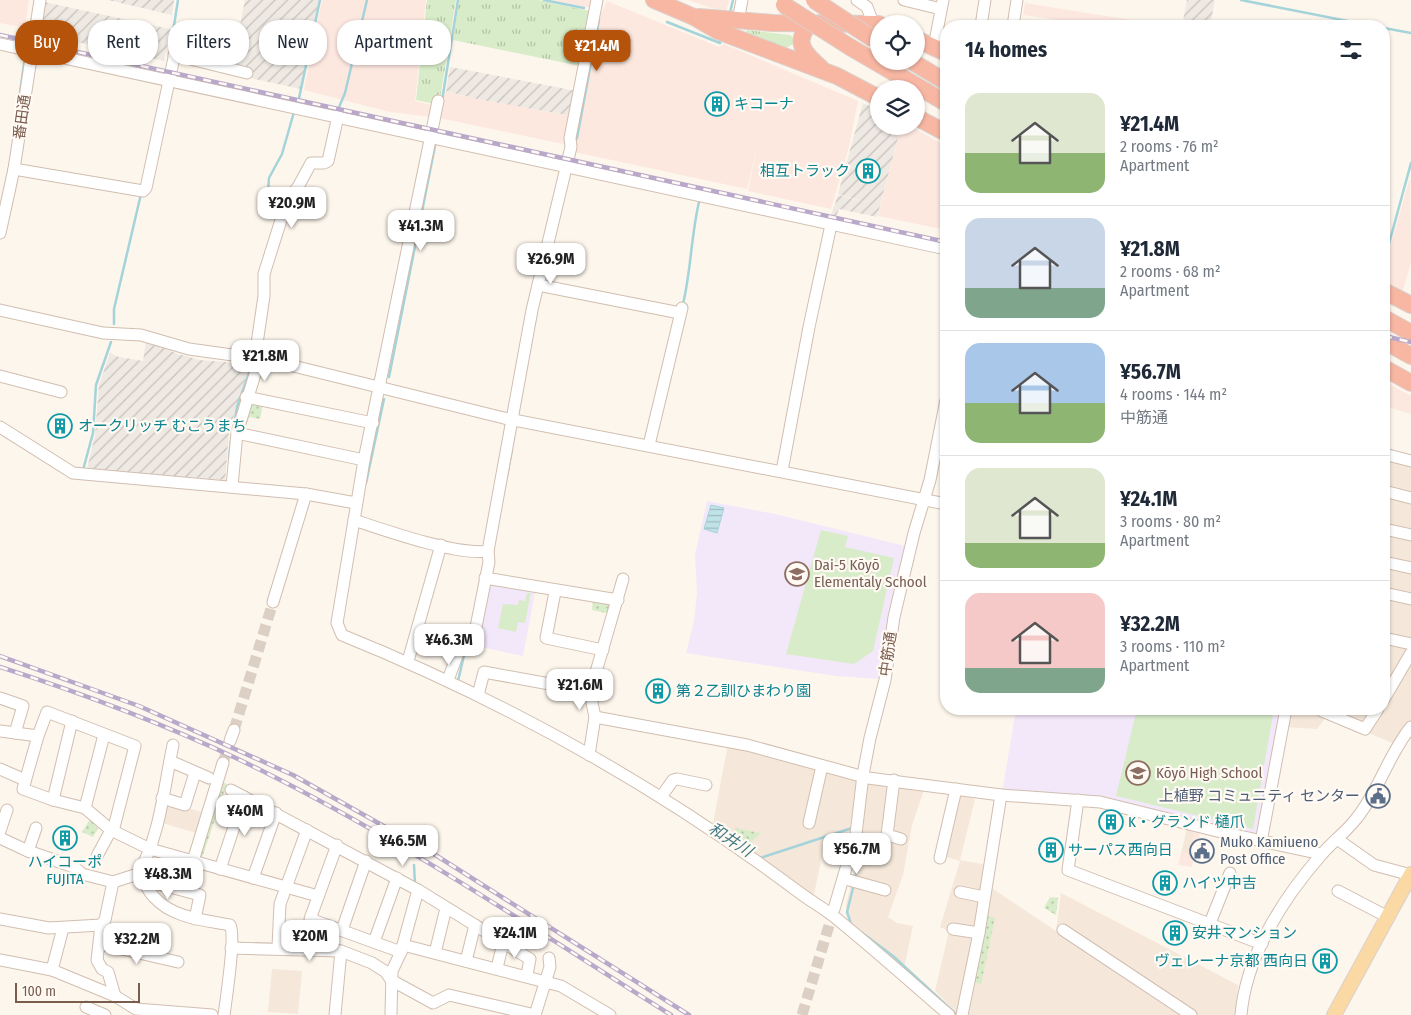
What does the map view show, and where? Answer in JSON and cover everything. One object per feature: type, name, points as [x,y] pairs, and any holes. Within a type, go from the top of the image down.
[{"type":"highway","points":[[654,0],[694,16],[727,25],[870,94]]},
{"type":"highway","points":[[814,0],[870,29]]},
{"type":"highway","points":[[780,2],[850,47],[940,100]]},
{"type":"highway","points":[[727,25],[810,23],[870,31]]},
{"type":"highway","points":[[810,23],[802,32],[800,42],[808,57],[824,71]]},
{"type":"highway","points":[[925,43],[940,50]]},
{"type":"highway","points":[[925,69],[940,78]]},
{"type":"highway","points":[[925,122],[940,130]]},
{"type":"highway","points":[[1390,293],[1411,305]]},
{"type":"highway","points":[[1390,321],[1411,333]]},
{"type":"highway","points":[[1390,344],[1411,356]]},
{"type":"highway","points":[[1390,370],[1409,377]]},
{"type":"main road","points":[[1334,1015],[1386,916],[1411,875]]},
{"type":"street","name":"番田通","points":[[37,20],[40,0]]},
{"type":"street","points":[[448,680],[459,650],[473,642],[512,419],[563,166],[571,144],[597,0]]},
{"type":"street","points":[[727,25],[742,0]]},
{"type":"street","points":[[857,0],[867,6],[870,15]]},
{"type":"street","points":[[904,0],[942,4],[941,20]]},
{"type":"street","points":[[981,20],[985,0]]},
{"type":"street","points":[[1014,20],[1017,0]]},
{"type":"street","points":[[0,44],[15,47]]},
{"type":"street","points":[[14,169],[141,191],[146,188],[165,79],[175,54],[247,73]]},
{"type":"street","points":[[78,61],[940,248]]},
{"type":"street","name":"番田通","points":[[0,232],[14,169],[30,65]]},
{"type":"street","points":[[438,101],[356,503],[336,623],[342,635],[408,661],[478,695],[589,755],[661,797],[729,840],[835,914],[949,1015]]},
{"type":"street","points":[[232,486],[237,433],[257,358],[264,296],[264,274],[281,220],[283,206],[298,187],[311,163],[324,163],[328,161],[338,116]]},
{"type":"street","points":[[782,471],[809,327],[831,225]]},
{"type":"street","points":[[538,285],[681,311],[649,445]]},
{"type":"street","points":[[0,310],[103,333],[141,335],[189,349],[257,358],[381,386],[512,419],[940,503]]},
{"type":"street","points":[[0,376],[61,392]]},
{"type":"street","points":[[246,397],[373,423]]},
{"type":"street","points":[[0,427],[72,473],[232,486],[306,494],[356,503]]},
{"type":"street","name":"中筋通","points":[[835,914],[856,830],[862,775],[885,680],[894,617],[914,533],[925,500],[940,429]]},
{"type":"street","points":[[237,433],[364,460]]},
{"type":"street","points":[[1390,456],[1411,461]]},
{"type":"street","points":[[1390,493],[1411,498]]},
{"type":"street","points":[[273,602],[306,494]]},
{"type":"street","points":[[354,520],[441,546],[488,555]]},
{"type":"street","points":[[1390,530],[1411,535]]},
{"type":"street","points":[[408,661],[441,546]]},
{"type":"street","points":[[1390,563],[1411,568]]},
{"type":"street","points":[[485,578],[556,592],[618,600]]},
{"type":"street","points":[[589,755],[595,717],[592,703],[596,672],[623,580]]},
{"type":"street","points":[[556,592],[546,638],[603,650]]},
{"type":"street","points":[[1390,594],[1411,599]]},
{"type":"street","points":[[1390,639],[1411,644]]},
{"type":"street","points":[[1390,682],[1411,653]]},
{"type":"street","points":[[478,695],[484,672],[593,692]]},
{"type":"street","points":[[0,698],[23,706],[15,733]]},
{"type":"street","points":[[97,856],[112,830],[135,746],[47,712],[23,788],[53,800],[85,808],[112,830],[150,849],[318,896]]},
{"type":"street","points":[[1261,842],[1285,715]]},
{"type":"street","points":[[1332,715],[1365,729],[1374,715]]},
{"type":"street","points":[[595,717],[747,745],[868,778],[1001,795],[1100,802],[1261,842],[1322,854]]},
{"type":"street","points":[[53,800],[72,721]]},
{"type":"street","points":[[1241,1015],[1245,984],[1262,944],[1290,897],[1322,854],[1356,819],[1365,806],[1395,749],[1411,727]]},
{"type":"street","points":[[0,731],[38,736]]},
{"type":"street","points":[[85,808],[104,735]]},
{"type":"street","points":[[141,877],[150,849],[173,746]]},
{"type":"street","points":[[170,762],[209,778]]},
{"type":"street","points":[[193,861],[223,763]]},
{"type":"street","points":[[809,823],[822,766]]},
{"type":"street","points":[[0,769],[25,780]]},
{"type":"street","points":[[162,798],[185,805],[196,773]]},
{"type":"street","points":[[661,797],[673,780],[677,779],[706,785]]},
{"type":"street","points":[[894,780],[887,835],[901,839]]},
{"type":"street","points":[[940,858],[956,789]]},
{"type":"street","points":[[231,790],[397,878],[530,959],[527,975]]},
{"type":"street","points":[[962,1015],[979,933],[1001,795]]},
{"type":"street","points":[[220,869],[244,797]]},
{"type":"street","points":[[1078,800],[1068,870],[1210,922],[1262,944]]},
{"type":"street","points":[[0,831],[7,810]]},
{"type":"street","points":[[253,878],[276,813]]},
{"type":"street","points":[[28,851],[36,828]]},
{"type":"street","points":[[278,948],[279,910],[307,830]]},
{"type":"street","points":[[835,914],[849,880],[860,842],[856,830]]},
{"type":"street","points":[[0,838],[28,851],[74,867],[82,874],[113,882],[141,877],[200,895],[196,919]]},
{"type":"street","points":[[1337,839],[1374,865],[1411,875]]},
{"type":"street","points":[[337,845],[310,919],[374,942],[435,953],[527,975],[561,986],[610,1015]]},
{"type":"street","points":[[342,930],[366,861]]},
{"type":"street","points":[[1210,922],[1230,873]]},
{"type":"street","points":[[141,877],[154,897],[181,914]]},
{"type":"street","points":[[374,942],[397,878]]},
{"type":"street","points":[[849,880],[885,890]]},
{"type":"street","points":[[113,882],[105,920],[101,925],[97,963],[108,972],[115,996]]},
{"type":"street","points":[[391,1015],[392,971],[402,948],[418,890]]},
{"type":"street","points":[[1338,891],[1386,916]]},
{"type":"street","points":[[960,892],[984,897]]},
{"type":"street","points":[[435,953],[446,908]]},
{"type":"street","points":[[164,911],[230,926],[232,929],[224,1015]]},
{"type":"street","points":[[0,919],[49,928],[101,925]]},
{"type":"street","points":[[466,961],[474,925]]},
{"type":"street","points":[[52,970],[63,928]]},
{"type":"street","points":[[953,929],[979,933]]},
{"type":"street","points":[[1063,930],[1191,1015]]},
{"type":"street","points":[[497,968],[503,943]]},
{"type":"street","points":[[100,944],[178,962]]},
{"type":"street","points":[[231,948],[341,951],[372,963],[386,972],[392,980],[433,1004],[449,995],[535,1015],[550,967],[549,958]]},
{"type":"street","points":[[334,1015],[341,951]]},
{"type":"street","points":[[0,960],[52,970],[115,996],[132,1012],[212,1015]]},
{"type":"street","points":[[86,1007],[105,1015]]},
{"type":"shaded area","points":[[0,0],[29,0],[26,20],[15,20],[15,26],[0,23]]},
{"type":"shaded area","points":[[108,0],[174,0],[172,15]]},
{"type":"shaded area","points":[[245,0],[319,0],[315,20],[259,20],[259,65],[306,65],[301,89],[250,78],[250,72],[232,67],[232,65],[249,65],[249,20],[241,20]]},
{"type":"shaded area","points":[[322,0],[426,0],[424,20],[337,20],[337,65],[419,65],[415,101],[441,107],[445,91],[477,99],[572,116],[568,145],[439,118],[390,112],[304,90],[309,65],[327,65],[327,20],[318,20]]},
{"type":"shaded area","points":[[552,0],[593,0],[591,8]]},
{"type":"shaded area","points":[[688,0],[727,0],[729,1],[726,11]]},
{"type":"shaded area","points":[[1187,0],[1215,0],[1211,20],[1183,20]]},
{"type":"shaded area","points":[[607,1],[719,47],[724,44],[858,101],[849,147],[831,209],[748,191],[758,144],[747,189],[574,152],[601,14]]},
{"type":"shaded area","points":[[44,2],[128,20],[88,20],[88,44],[78,42],[78,20],[42,20]]},
{"type":"shaded area","points":[[1025,3],[1132,20],[1058,20],[1023,15]]},
{"type":"shaded area","points":[[158,26],[168,29],[164,61],[158,60]]},
{"type":"shaded area","points":[[450,67],[577,91],[572,116],[477,99],[446,91]]},
{"type":"shaded area","points":[[863,103],[870,106],[870,135],[899,135],[877,217],[839,209],[834,222],[829,221],[838,195],[865,202],[838,194]]},
{"type":"shaded area","points":[[925,134],[940,143],[940,229],[878,216],[899,135]]},
{"type":"shaded area","points":[[1410,178],[1411,263],[1402,293],[1390,286],[1390,247]]},
{"type":"shaded area","points":[[146,341],[178,354],[200,360],[250,364],[229,432],[225,480],[87,469],[95,435],[99,385],[110,353],[119,357],[143,361]]},
{"type":"shaded area","points":[[1390,384],[1411,396],[1411,414],[1390,408]]},
{"type":"shaded area","points":[[1390,458],[1411,463],[1411,723],[1395,744],[1327,716],[1317,729],[1285,727],[1287,715],[1390,715]]},
{"type":"shaded area","name":"Dai-5 Kōyō Elementaly School","points":[[707,501],[775,514],[905,546],[888,614],[880,679],[836,676],[686,653],[694,621],[697,593],[695,555]]},
{"type":"shaded area","points":[[489,582],[535,592],[523,656],[477,646]]},
{"type":"shaded area","name":"Kōyō High School","points":[[1015,715],[1281,715],[1257,838],[1101,800],[1002,793]]},
{"type":"shaded area","points":[[728,744],[924,790],[912,825],[903,875],[888,917],[897,923],[913,926],[904,968],[849,924],[846,905],[861,845],[850,832],[825,841],[814,895],[800,889],[713,823]]},
{"type":"shaded area","points":[[959,795],[975,799],[960,860],[987,865],[958,1014],[935,991],[949,931],[940,927],[960,861],[943,856]]},
{"type":"shaded area","points":[[166,802],[202,812],[196,833],[159,822]]},
{"type":"shaded area","points":[[1187,829],[1195,833],[1190,855],[1181,853]]},
{"type":"shaded area","points":[[1195,831],[1200,832],[1192,867],[1178,865],[1181,853],[1190,855]]},
{"type":"shaded area","points":[[990,887],[1056,931],[1061,893],[1238,985],[1235,1015],[966,1015]]},
{"type":"shaded area","points":[[272,969],[302,971],[298,1014],[268,1012]]},
{"type":"green space","points":[[427,0],[456,0],[451,31],[451,20],[425,20]]},
{"type":"green space","points":[[459,0],[538,0],[590,11],[580,66],[453,40]]},
{"type":"green space","points":[[747,30],[790,35],[794,38],[795,43],[786,48],[746,33]]},
{"type":"green space","points":[[420,65],[445,65],[439,105],[416,100]]},
{"type":"green space","points":[[251,402],[263,404],[260,419],[249,417],[245,430],[241,429]]},
{"type":"green space","points":[[821,530],[848,536],[845,547],[894,558],[873,651],[854,664],[786,654]]},
{"type":"green space","points":[[527,593],[531,593],[525,623],[518,622],[516,632],[498,628],[503,604],[518,605],[519,600],[525,601]]},
{"type":"green space","points":[[593,600],[609,603],[612,608],[611,614],[592,610]]},
{"type":"green space","points":[[1136,715],[1273,715],[1253,829],[1116,796]]},
{"type":"green space","points":[[222,782],[227,784],[201,861],[197,860]]},
{"type":"green space","points":[[90,819],[98,829],[93,837],[82,832]]},
{"type":"green space","points":[[735,828],[761,833],[745,847],[735,839]]},
{"type":"green space","points":[[1050,897],[1058,898],[1056,915],[1044,908]]},
{"type":"green space","points":[[988,916],[995,918],[981,984],[973,982]]},
{"type":"water","points":[[711,505],[724,508],[717,533],[704,529]]},
{"type":"waterway","points":[[175,20],[178,0]]},
{"type":"waterway","points":[[298,103],[320,0]]},
{"type":"waterway","points":[[337,112],[345,93],[367,0]]},
{"type":"waterway","points":[[442,101],[458,0]]},
{"type":"waterway","points":[[544,0],[584,8]]},
{"type":"waterway","points":[[730,13],[733,0]]},
{"type":"waterway","points":[[1241,0],[1343,20]]},
{"type":"waterway","points":[[574,142],[577,138],[599,20]]},
{"type":"waterway","points":[[667,22],[720,43],[721,40]]},
{"type":"waterway","points":[[1390,29],[1411,33]]},
{"type":"waterway","points":[[15,129],[24,65]]},
{"type":"waterway","points":[[268,192],[269,178],[282,154],[294,112]]},
{"type":"waterway","points":[[389,377],[435,146]]},
{"type":"waterway","points":[[1390,240],[1411,163]]},
{"type":"waterway","points":[[114,324],[114,309],[141,194]]},
{"type":"waterway","points":[[683,304],[699,202]]},
{"type":"waterway","points":[[83,470],[93,433],[96,385],[111,342]]},
{"type":"waterway","points":[[234,426],[237,407],[251,367]]},
{"type":"waterway","points":[[366,483],[384,399]]},
{"type":"waterway","points":[[229,458],[231,441]]},
{"type":"waterway","points":[[507,476],[512,449]]},
{"type":"waterway","points":[[458,681],[465,651]]},
{"type":"waterway","name":"和井川","points":[[760,858],[852,828]]},
{"type":"waterway","name":"和井川","points":[[855,879],[864,841],[861,833]]},
{"type":"waterway","points":[[414,865],[415,884]]},
{"type":"waterway","name":"和井川","points":[[851,924],[847,912],[854,884]]},
{"type":"waterway","name":"和井川","points":[[861,932],[893,956],[957,1015]]},
{"type":"tunnel","points":[[234,730],[273,602]]},
{"type":"tunnel","points":[[223,763],[230,741]]},
{"type":"tunnel","points":[[802,1015],[834,909]]},
{"type":"railway","points":[[0,35],[940,241]]},
{"type":"railway","points":[[1390,337],[1411,342]]},
{"type":"railway","points":[[0,656],[139,706],[293,775],[437,856],[689,1015]]},
{"type":"railway","points":[[0,667],[61,687],[150,721],[238,759],[294,787],[350,817],[458,881],[671,1015]]},
{"type":"place","name":"キコーナ","points":[[717,104]]},
{"type":"place","name":"相互トラック","points":[[868,171]]},
{"type":"place","name":"オークリッチ むこうまち","points":[[60,426]]},
{"type":"place","name":"Dai-5 Kōyō Elementaly School","points":[[797,574]]},
{"type":"place","name":"第２乙訓ひまわり園","points":[[658,691]]},
{"type":"place","name":"Kōyō High School","points":[[1138,773]]},
{"type":"place","name":"上植野 コミュニティ センター","points":[[1378,796]]},
{"type":"place","name":"K・グランド 樋爪","points":[[1111,822]]},
{"type":"place","name":"ハイコーポ FUJITA","points":[[65,838]]},
{"type":"place","name":"サーパス西向日","points":[[1051,850]]},
{"type":"place","name":"Muko Kamiueno Post Office","points":[[1202,851]]},
{"type":"place","name":"ハイツ中吉","points":[[1165,883]]},
{"type":"place","name":"安井マンション","points":[[1175,933]]},
{"type":"place","name":"ヴェレーナ京都 西向日","points":[[1325,961]]}]
